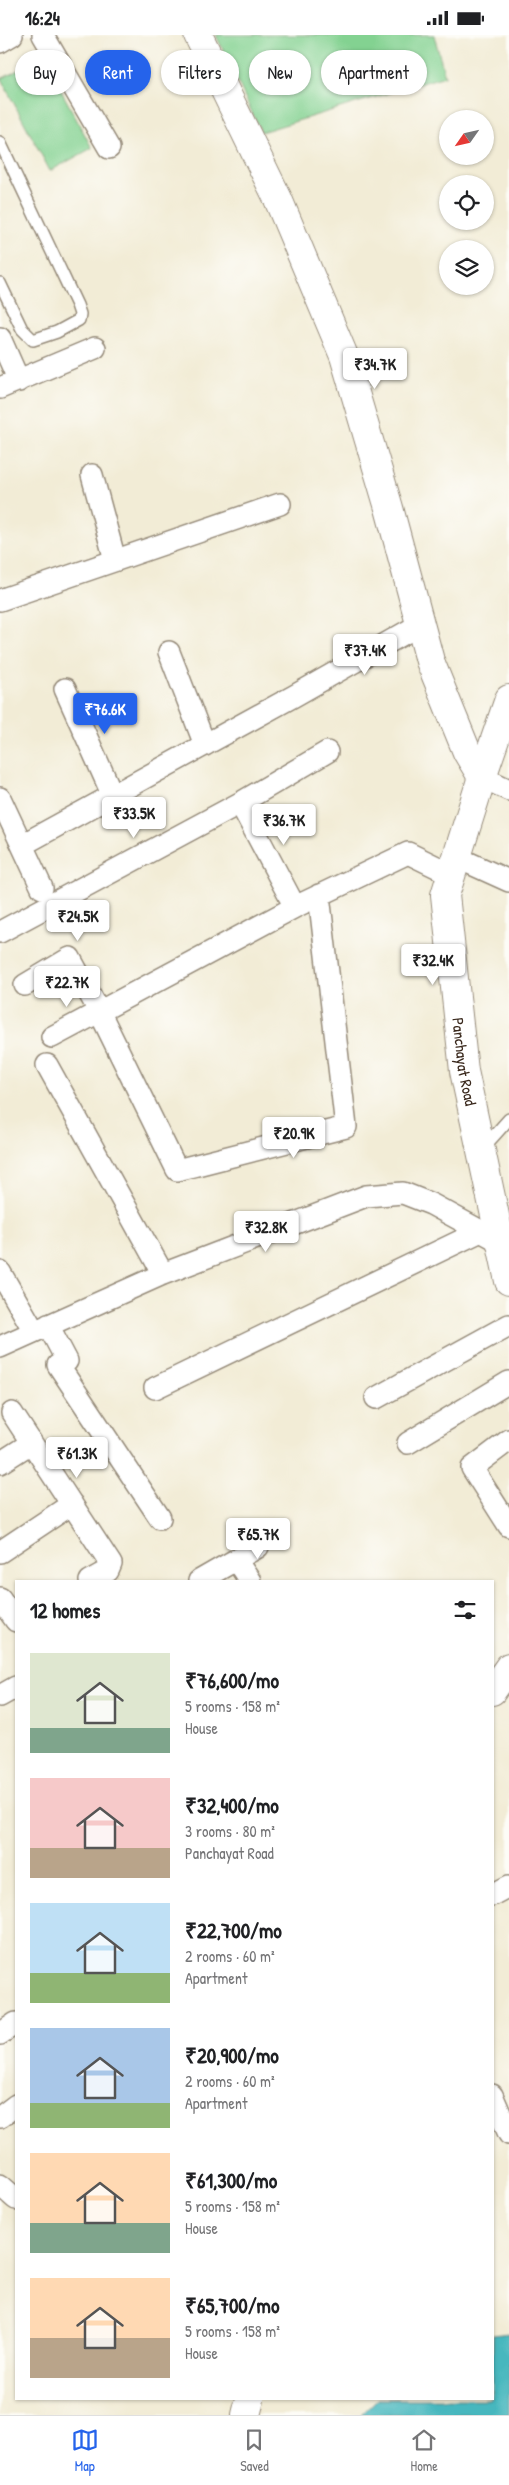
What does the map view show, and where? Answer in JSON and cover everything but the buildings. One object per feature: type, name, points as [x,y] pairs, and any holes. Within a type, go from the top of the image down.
[{"type":"street","points":[[0,41],[12,35]]},
{"type":"street","points":[[43,35],[109,148]]},
{"type":"street","points":[[198,35],[278,199],[344,356],[389,508],[419,625],[452,719],[466,752],[482,777],[509,790]]},
{"type":"street","points":[[0,338],[9,385],[95,348]]},
{"type":"street","points":[[92,475],[116,560]]},
{"type":"street","points":[[0,600],[280,504]]},
{"type":"street","points":[[22,845],[419,625]]},
{"type":"street","points":[[169,652],[205,745]]},
{"type":"street","points":[[65,689],[113,795]]},
{"type":"street","name":"Panchayat Road","points":[[509,699],[445,895],[464,1071],[495,1225],[509,1281]]},
{"type":"street","points":[[0,932],[240,803],[327,752]]},
{"type":"street","points":[[0,798],[42,889]]},
{"type":"street","points":[[240,803],[296,907]]},
{"type":"street","points":[[52,1037],[319,895],[408,853],[509,881]]},
{"type":"street","points":[[25,985],[70,959],[99,1011],[177,1170],[346,1127],[319,895]]},
{"type":"street","points":[[46,1065],[163,1274]]},
{"type":"street","points":[[0,1347],[163,1274],[366,1196],[403,1193],[495,1225]]},
{"type":"street","points":[[155,1388],[495,1225]]},
{"type":"street","points":[[0,1272],[67,1361],[58,1365],[160,1518]]},
{"type":"street","points":[[376,1398],[509,1325]]},
{"type":"street","points":[[408,1443],[509,1381]]},
{"type":"street","points":[[12,1413],[110,1564],[108,1571],[92,1580]]},
{"type":"street","points":[[509,1441],[472,1468],[509,1526]]},
{"type":"street","points":[[0,1463],[31,1443]]},
{"type":"street","points":[[0,1552],[72,1504]]},
{"type":"street","points":[[201,1580],[258,1547]]},
{"type":"street","points":[[236,1560],[249,1580]]},
{"type":"street","points":[[0,1598],[15,1620]]},
{"type":"street","points":[[494,1688],[509,1667]]},
{"type":"street","points":[[0,1696],[15,1688]]},
{"type":"street","points":[[494,1894],[509,1886]]},
{"type":"street","points":[[0,2034],[15,2024]]},
{"type":"street","points":[[494,2100],[509,2134]]},
{"type":"street","points":[[246,2415],[250,2400]]},
{"type":"lane","points":[[0,142],[77,305],[80,314],[79,320],[57,332],[33,340],[22,329],[0,283]]},
{"type":"lane","points":[[480,1151],[509,1119]]},
{"type":"green space","points":[[216,35],[434,35],[445,76],[427,81],[427,50],[321,50],[321,95],[383,95],[261,132],[239,85],[239,50],[223,50]]},
{"type":"green space","points":[[15,72],[15,95],[63,95],[92,148],[50,171],[1,79]]},
{"type":"water","points":[[509,2333],[509,2415],[361,2415],[376,2400],[494,2400],[494,2335]]}]
